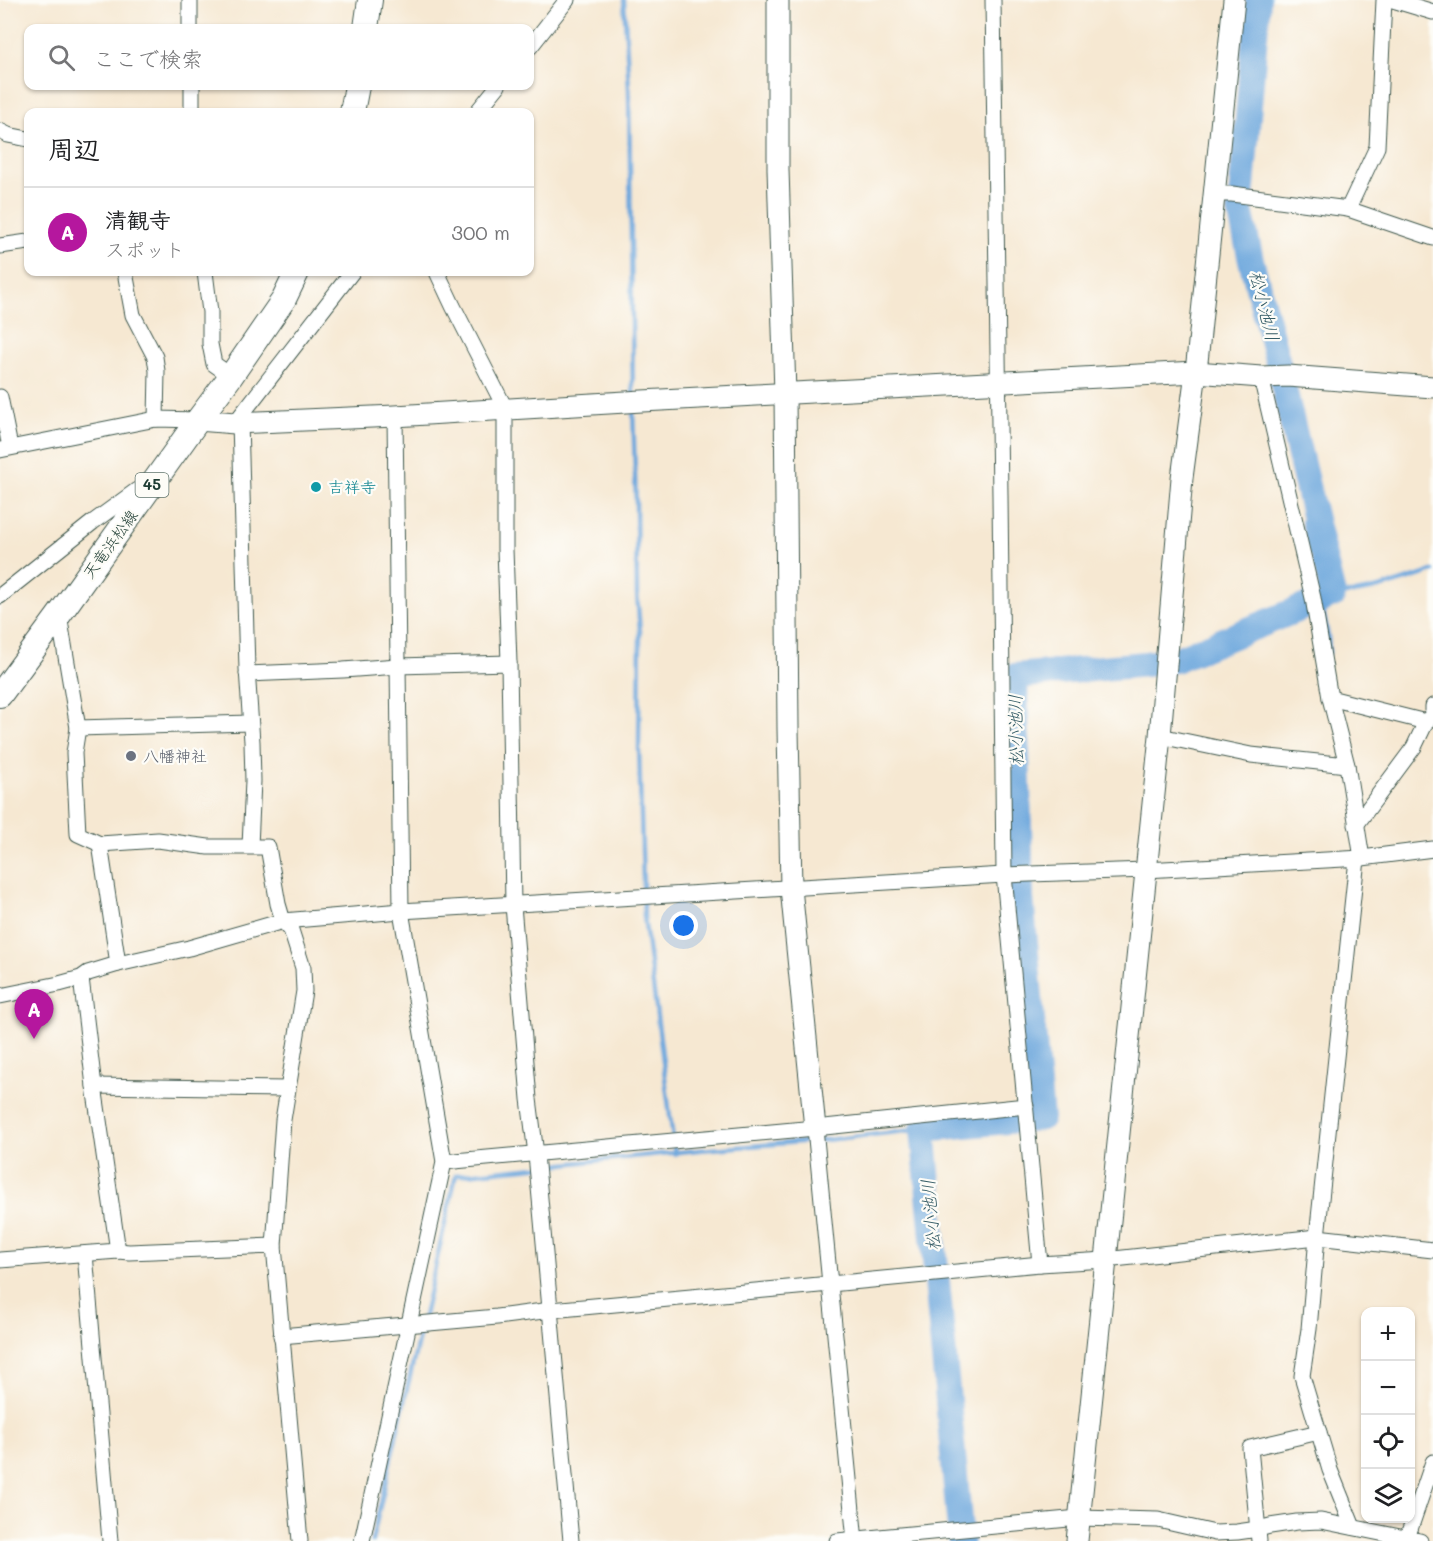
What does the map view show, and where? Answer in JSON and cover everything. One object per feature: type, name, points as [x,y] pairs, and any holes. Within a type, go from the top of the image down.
[{"type":"main road","points":[[367,24],[370,0]]},
{"type":"main road","points":[[353,108],[356,90]]},
{"type":"main road","name":"天竜浜松線","points":[[0,695],[231,376],[284,299],[295,276]]},
{"type":"street","points":[[190,0],[190,24]]},
{"type":"street","points":[[534,42],[567,0]]},
{"type":"street","points":[[778,0],[778,169],[785,393],[791,888],[855,1540]]},
{"type":"street","points":[[993,0],[1007,875],[1040,1264]]},
{"type":"street","points":[[1077,1541],[1160,736],[1182,478],[1197,372],[1231,195],[1234,0]]},
{"type":"street","points":[[1348,209],[1377,147],[1384,0]]},
{"type":"street","points":[[1393,0],[1433,12]]},
{"type":"street","points":[[192,90],[192,108]]},
{"type":"street","points":[[480,108],[495,90]]},
{"type":"street","points":[[0,131],[24,138]]},
{"type":"street","points":[[1231,195],[1348,209],[1433,238]]},
{"type":"street","points":[[0,246],[24,243]]},
{"type":"street","points":[[126,276],[133,315],[155,357],[156,419]]},
{"type":"street","points":[[206,276],[210,312],[210,344],[214,364],[231,376]]},
{"type":"street","points":[[250,846],[252,742],[247,674],[238,422],[349,276]]},
{"type":"street","points":[[439,276],[505,408],[505,549],[513,905],[571,1541]]},
{"type":"street","points":[[0,397],[5,448],[156,419],[238,422],[395,416],[505,408],[1197,372],[1433,387]]},
{"type":"street","points":[[1261,377],[1314,605],[1330,698],[1347,765],[1359,859],[1309,1329],[1302,1376],[1330,1470],[1353,1527]]},
{"type":"street","points":[[362,1541],[444,1162],[401,911],[395,416]]},
{"type":"street","points":[[0,596],[136,490],[146,494]]},
{"type":"street","points":[[59,615],[78,728],[74,753],[78,834],[100,844],[158,840],[208,847],[268,847],[278,904],[283,921],[291,930],[303,968],[304,991],[287,1089],[273,1246],[300,1541]]},
{"type":"street","points":[[247,674],[509,663]]},
{"type":"street","points":[[1330,698],[1430,717]]},
{"type":"street","points":[[1356,825],[1414,747],[1430,717],[1433,706]]},
{"type":"street","points":[[78,728],[250,723]]},
{"type":"street","points":[[1160,736],[1251,755],[1347,765]]},
{"type":"street","points":[[100,844],[118,964]]},
{"type":"street","points":[[0,996],[81,978],[118,964],[189,948],[283,921],[401,911],[1007,875],[1359,859],[1433,849]]},
{"type":"street","points":[[81,978],[118,1251]]},
{"type":"street","points":[[94,1086],[287,1089]]},
{"type":"street","points":[[444,1162],[536,1156],[1026,1107]]},
{"type":"street","points":[[281,1336],[1040,1264],[1105,1260],[1317,1237],[1433,1250]]},
{"type":"street","points":[[0,1260],[118,1251],[273,1246]]},
{"type":"street","points":[[85,1254],[110,1541]]},
{"type":"street","points":[[1258,1535],[1250,1448],[1319,1432]]},
{"type":"street","points":[[837,1541],[1079,1518],[1158,1520],[1215,1533],[1258,1535],[1270,1526],[1320,1521],[1410,1540],[1433,1462]]},
{"type":"waterway","points":[[624,0],[629,89],[633,397]]},
{"type":"waterway","name":"松小池川","points":[[961,1541],[923,1129],[1041,1118],[1021,898],[1015,676],[1175,660],[1333,595],[1240,210],[1258,0]]},
{"type":"waterway","points":[[633,409],[637,594],[640,631],[639,748],[644,916],[675,1154]]},
{"type":"waterway","points":[[1303,521],[1310,553]]},
{"type":"waterway","points":[[1333,595],[1371,590],[1433,571]]},
{"type":"waterway","points":[[1322,605],[1329,653]]},
{"type":"waterway","points":[[423,1320],[456,1175],[923,1129]]},
{"type":"waterway","points":[[372,1541],[421,1328]]},
{"type":"place","name":"吉祥寺","points":[[316,487]]},
{"type":"place","name":"八幡神社","points":[[131,756]]},
{"type":"place","name":"清観寺","points":[[34,1039]]}]
